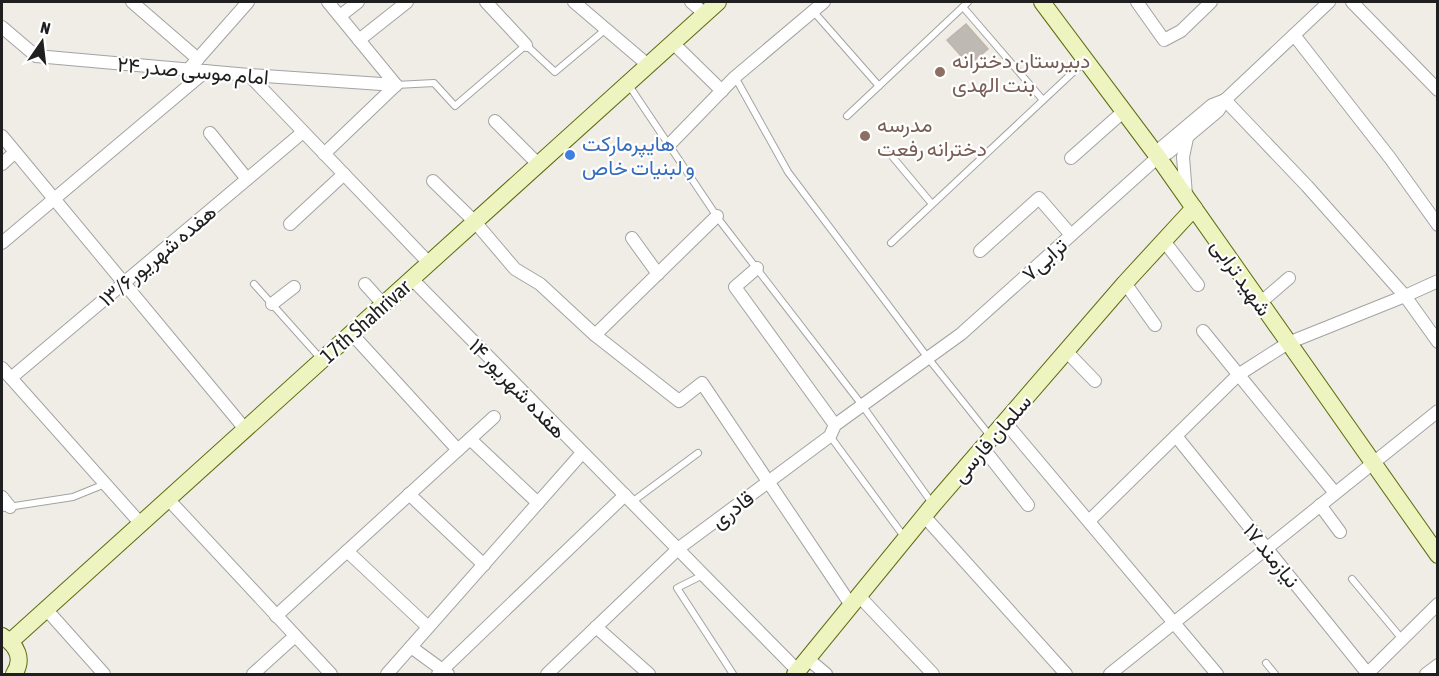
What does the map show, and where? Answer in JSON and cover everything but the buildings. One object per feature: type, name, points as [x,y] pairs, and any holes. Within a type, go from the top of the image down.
[{"type":"street","points":[[132,2],[198,59]]},
{"type":"street","points":[[188,70],[248,2]]},
{"type":"street","points":[[324,154],[396,85],[328,2]]},
{"type":"street","points":[[340,16],[358,2]]},
{"type":"street","points":[[359,40],[407,2]]},
{"type":"street","points":[[486,2],[526,45]]},
{"type":"street","points":[[574,2],[648,65]]},
{"type":"street","points":[[691,2],[705,14]]},
{"type":"street","name":"17th Shahrivar","points":[[6,639],[46,609],[168,500],[718,2]]},
{"type":"street","points":[[669,145],[735,77],[824,2]]},
{"type":"street","name":"شهید ترابی","points":[[1042,2],[1158,157],[1437,555]]},
{"type":"street","points":[[1137,2],[1164,40],[1181,31],[1211,2]]},
{"type":"street","points":[[1158,157],[1168,153],[1218,111],[1225,100],[1329,2]]},
{"type":"street","points":[[1352,2],[1437,90]]},
{"type":"street","name":"امام موسی صدر ۲۴","points":[[2,27],[36,56],[249,75],[396,85]]},
{"type":"street","points":[[1294,35],[1390,158],[1437,225]]},
{"type":"street","points":[[673,43],[722,91]]},
{"type":"street","points":[[2,243],[206,71]]},
{"type":"street","points":[[249,75],[429,263]]},
{"type":"street","points":[[1158,157],[1162,147],[1170,140],[1212,105],[1225,100]]},
{"type":"street","points":[[1225,100],[1307,186],[1406,296],[1437,342]]},
{"type":"street","points":[[1071,158],[1124,111]]},
{"type":"street","points":[[495,121],[538,164]]},
{"type":"street","name":"هفده شهریور۱۳/۶","points":[[11,378],[303,132]]},
{"type":"street","points":[[210,133],[247,179]]},
{"type":"street","points":[[2,136],[245,429]]},
{"type":"street","points":[[1187,138],[1183,177],[1190,202]]},
{"type":"street","points":[[2,164],[15,152]]},
{"type":"street","name":"ترابی۷","points":[[928,358],[961,334],[1158,157]]},
{"type":"street","points":[[290,224],[344,174]]},
{"type":"street","points":[[433,181],[475,222],[515,269],[540,284],[595,335],[679,401],[702,383],[768,482],[855,601],[933,675]]},
{"type":"street","points":[[980,251],[1039,198],[1071,235]]},
{"type":"street","name":"سلمان فارسی","points":[[800,668],[928,510],[1164,241],[1190,202]]},
{"type":"street","points":[[595,335],[717,216]]},
{"type":"street","points":[[632,238],[658,274]]},
{"type":"street","points":[[1164,241],[1198,285]]},
{"type":"street","points":[[757,268],[735,287],[832,431]]},
{"type":"street","points":[[1260,303],[1288,278]]},
{"type":"street","name":"هفده شهریور ۱۴","points":[[412,279],[582,453],[800,668],[826,675]]},
{"type":"street","points":[[1089,521],[1238,375],[1288,343],[1406,296],[1437,281]]},
{"type":"street","points":[[365,284],[383,304]]},
{"type":"street","points":[[1125,284],[1155,325]]},
{"type":"street","points":[[272,304],[294,287]]},
{"type":"street","points":[[1203,331],[1335,492]]},
{"type":"street","points":[[351,333],[458,450]]},
{"type":"street","points":[[1066,351],[1095,381]]},
{"type":"street","name":"قادری","points":[[547,675],[679,548],[768,482],[862,405],[928,358]]},
{"type":"street","points":[[2,368],[141,524]]},
{"type":"street","points":[[1110,675],[1437,411]]},
{"type":"street","points":[[276,616],[494,417]]},
{"type":"street","points":[[1005,422],[1217,675]]},
{"type":"street","name":"نیازمند ۱۷","points":[[1176,436],[1367,674]]},
{"type":"street","points":[[470,439],[538,503]]},
{"type":"street","points":[[987,443],[1028,505]]},
{"type":"street","points":[[387,675],[582,453]]},
{"type":"street","points":[[409,494],[484,565]]},
{"type":"street","points":[[2,497],[6,508]]},
{"type":"street","points":[[411,647],[443,673],[628,499]]},
{"type":"street","points":[[168,500],[331,675]]},
{"type":"street","points":[[1320,505],[1340,532]]},
{"type":"street","points":[[928,510],[1066,675]]},
{"type":"street","points":[[347,551],[429,627]]},
{"type":"street","points":[[1367,674],[1437,604]]},
{"type":"street","points":[[46,609],[104,675]]},
{"type":"street","points":[[596,627],[649,675]]},
{"type":"street","points":[[253,675],[295,636]]},
{"type":"street","points":[[6,639],[17,650],[19,659],[14,675]]},
{"type":"street","points":[[1426,675],[1437,665]]},
{"type":"lane","points":[[847,116],[965,4],[1043,100]]},
{"type":"lane","points":[[813,11],[879,86]]},
{"type":"lane","points":[[396,85],[434,83],[455,106],[526,45],[555,72],[606,29]]},
{"type":"lane","points":[[891,243],[1087,60]]},
{"type":"lane","points":[[735,77],[788,172],[928,358],[987,443]]},
{"type":"lane","points":[[627,84],[717,216],[862,405],[928,510]]},
{"type":"lane","points":[[891,155],[932,204]]},
{"type":"lane","points":[[254,284],[322,360]]},
{"type":"lane","points":[[832,431],[905,539]]},
{"type":"lane","points":[[628,499],[698,453]]},
{"type":"lane","points":[[6,508],[73,497],[106,484]]},
{"type":"lane","points":[[704,575],[677,588],[734,675]]},
{"type":"lane","points":[[1352,579],[1402,639]]},
{"type":"lane","points":[[1266,663],[1275,675]]},
{"type":"place","name":"دبیرستان دخترانه بنت الهدی","points":[[940,72]]},
{"type":"place","name":"مدرسه دخترانه رفعت","points":[[865,136]]},
{"type":"place","name":"هایپرمارکت و لبنیات خاص","points":[[570,155]]}]
